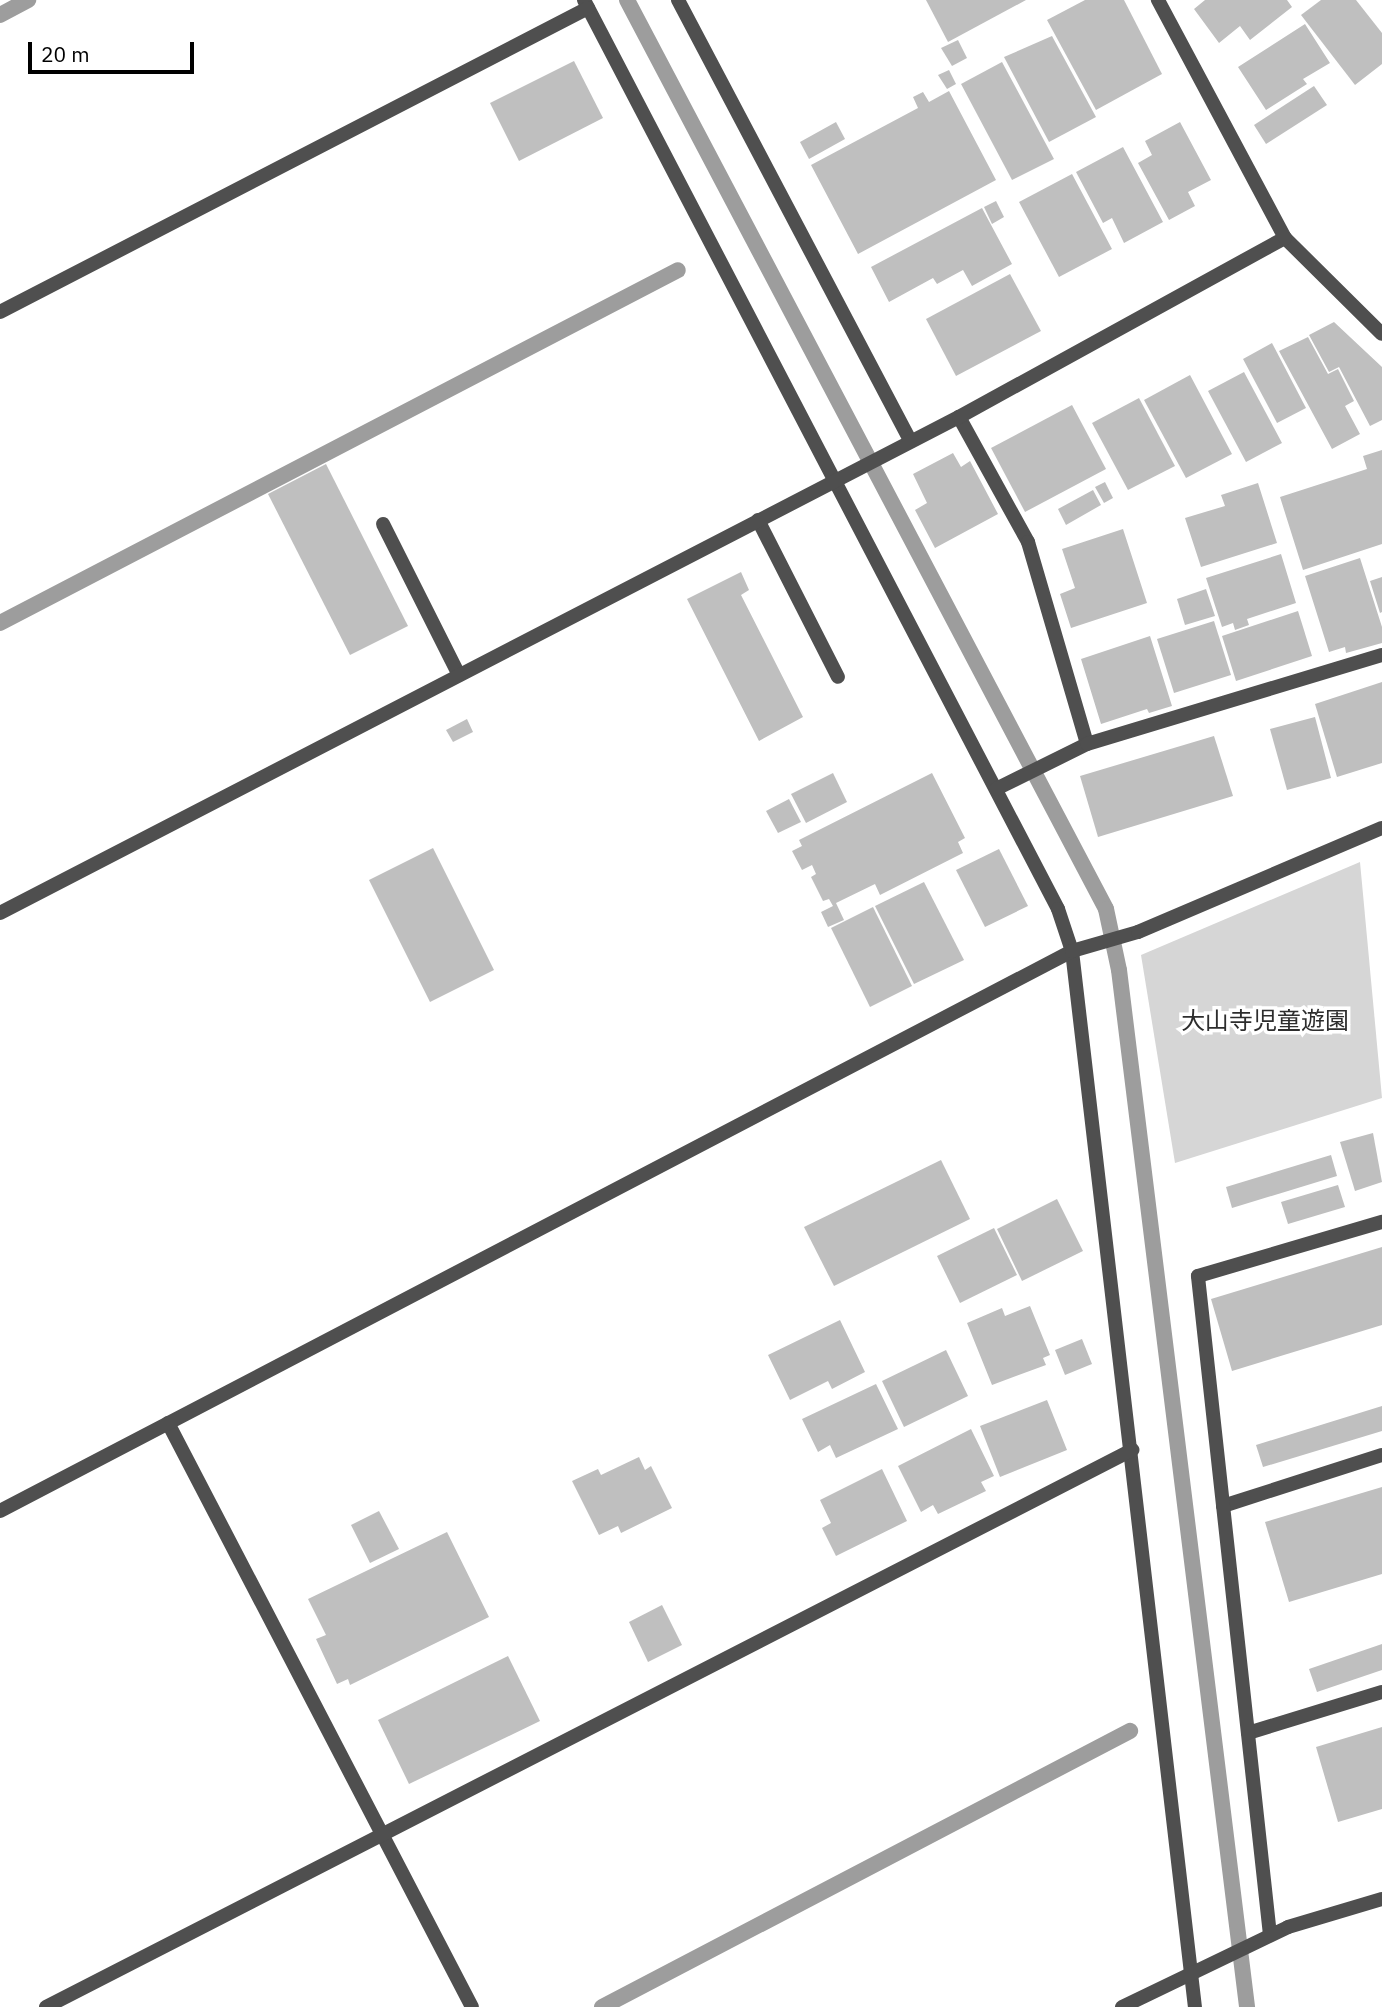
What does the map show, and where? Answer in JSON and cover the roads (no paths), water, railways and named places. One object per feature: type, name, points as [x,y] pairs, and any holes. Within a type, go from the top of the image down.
[{"type":"street","points":[[678,0],[911,441]]},
{"type":"street","points":[[1158,0],[1285,238],[1382,334]]},
{"type":"street","points":[[0,312],[586,4],[1058,909],[1072,951],[1195,2007]]},
{"type":"street","points":[[0,913],[959,417],[1285,238]]},
{"type":"street","points":[[959,417],[1028,542],[1087,744]]},
{"type":"street","points":[[758,520],[838,677]]},
{"type":"street","points":[[383,524],[459,675]]},
{"type":"street","points":[[996,789],[1087,744],[1382,655]]},
{"type":"street","points":[[0,1511],[1072,951],[1138,932],[1382,828]]},
{"type":"street","points":[[1270,1936],[1198,1276],[1382,1222]]},
{"type":"street","points":[[168,1423],[472,2007]]},
{"type":"street","points":[[46,2007],[380,1832],[1132,1450]]},
{"type":"street","points":[[1223,1506],[1382,1455]]},
{"type":"street","points":[[1248,1733],[1382,1692]]},
{"type":"street","points":[[1122,2007],[1270,1936],[1382,1899]]},
{"type":"waterway","points":[[0,15],[28,0]]},
{"type":"waterway","points":[[627,0],[1106,909],[1119,970],[1247,2007]]},
{"type":"waterway","points":[[0,623],[678,270]]},
{"type":"waterway","points":[[602,2007],[1130,1731]]},
{"type":"park label","name":"大山寺児童遊園","points":[[1265,1021]]}]
